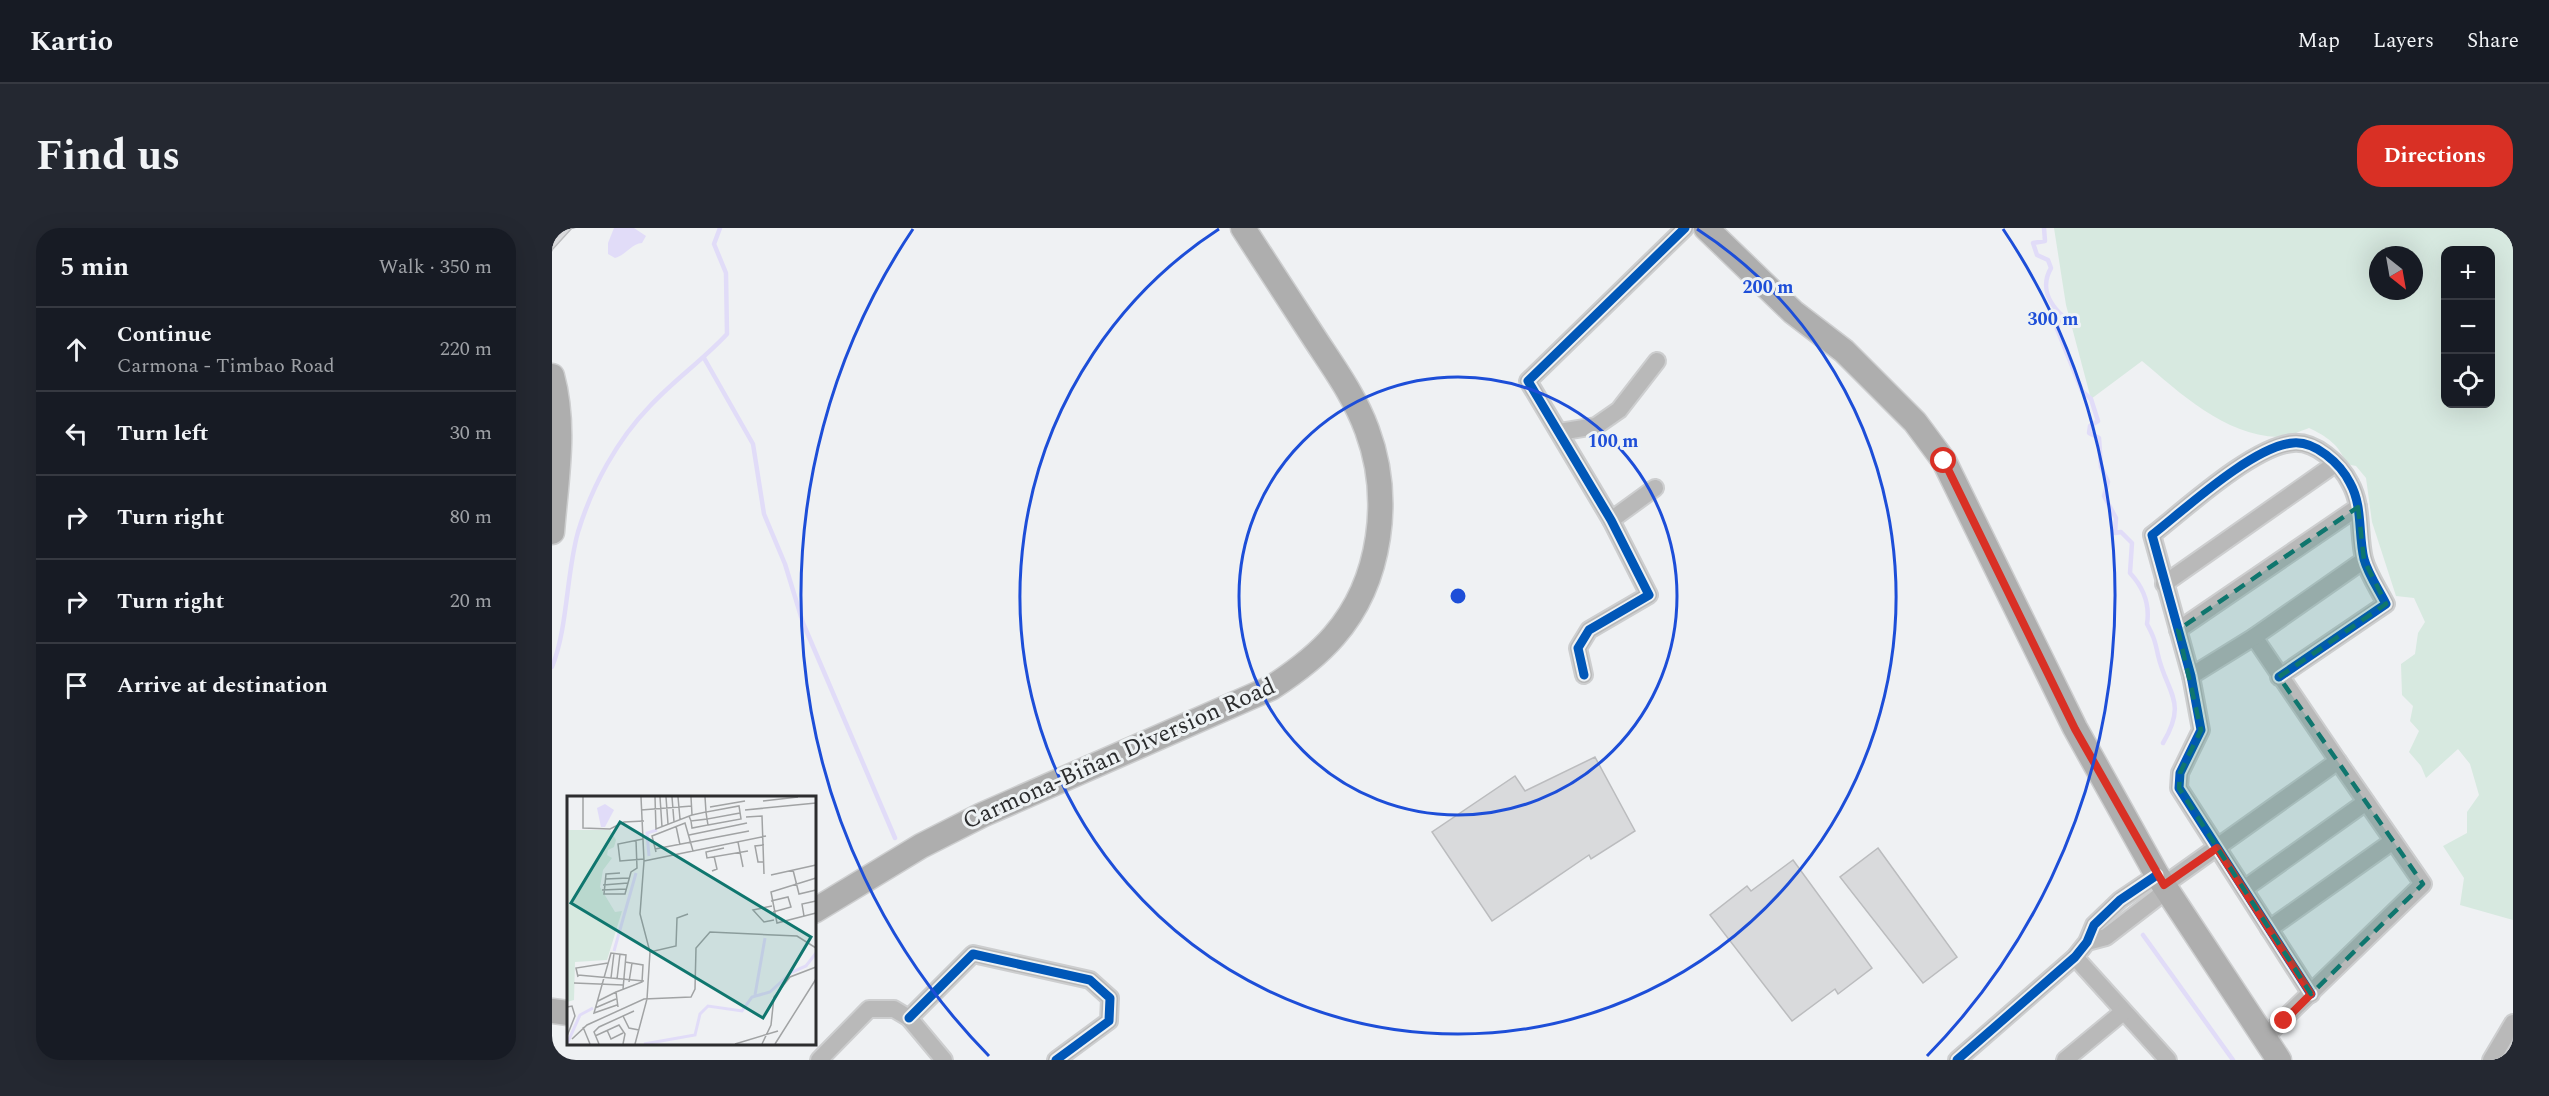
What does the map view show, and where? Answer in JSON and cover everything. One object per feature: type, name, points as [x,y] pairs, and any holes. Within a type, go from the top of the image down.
[{"type":"main road","name":"Carmona-Biñan Diversion Road","points":[[816,910],[921,846],[982,815],[1229,709],[1271,688],[1308,662],[1335,635],[1346,620],[1365,585],[1376,550],[1381,508],[1374,453],[1367,430],[1346,386],[1243,228]]},
{"type":"main road","points":[[1706,228],[1793,312],[1844,351],[1915,422],[1944,461],[2075,729],[2162,883],[2278,1060]]},
{"type":"main road","points":[[552,376],[559,410],[559,442],[552,532]]},
{"type":"main road","points":[[552,1011],[567,1013]]},
{"type":"street","points":[[1584,675],[1578,648],[1589,630],[1649,595],[1611,520],[1528,381],[1685,228]]},
{"type":"street","points":[[1559,432],[1596,426],[1619,410],[1658,361]]},
{"type":"street","points":[[2279,677],[2386,604],[2364,560],[2358,507],[2350,482],[2335,464],[2310,444],[2292,443],[2268,449],[2230,474],[2152,535],[2191,676],[2201,730],[2180,773],[2179,788],[2311,994]]},
{"type":"street","points":[[2164,584],[2335,464]]},
{"type":"street","points":[[1611,520],[1655,488]]},
{"type":"street","points":[[2178,630],[2358,507]]},
{"type":"street","points":[[2191,676],[2254,636],[2364,560]]},
{"type":"street","points":[[2254,636],[2279,677],[2424,884],[2264,1038]]},
{"type":"street","points":[[1957,1060],[2075,957],[2087,942],[2094,925],[2120,900],[2162,883],[2217,848],[2338,761]]},
{"type":"street","points":[[2244,889],[2366,802]]},
{"type":"street","points":[[2269,929],[2393,841]]},
{"type":"street","points":[[909,1018],[973,954],[1090,980],[1110,998],[1109,1021],[1056,1060]]},
{"type":"street","points":[[2075,957],[2168,1060]]},
{"type":"street","points":[[819,1060],[869,1009],[894,1009],[909,1018],[944,1060]]},
{"type":"street","points":[[2065,1060],[2123,1012]]},
{"type":"street","points":[[2491,1060],[2513,1023]]},
{"type":"highlighted area","points":[[2358,507],[2364,560],[2386,604],[2279,677],[2423,884],[2311,994],[2179,788],[2180,773],[2201,730],[2178,630]]},
{"type":"shaded area","points":[[614,228],[634,228],[646,236],[642,243],[615,258],[608,254],[608,243]]},
{"type":"shaded area","points":[[2054,228],[2513,228],[2513,920],[2460,905],[2464,878],[2443,846],[2467,833],[2467,812],[2479,795],[2470,764],[2458,749],[2426,778],[2421,766],[2409,752],[2419,731],[2410,721],[2413,706],[2402,695],[2401,664],[2415,654],[2418,633],[2425,622],[2414,598],[2396,596],[2372,522],[2366,478],[2356,466],[2346,464],[2336,446],[2315,431],[2309,428],[2278,437],[2239,429],[2221,421],[2187,399],[2142,361],[2091,399],[2066,305]]},
{"type":"building","points":[[552,228],[572,228],[552,250]]},
{"type":"building","points":[[1595,757],[1635,831],[1591,859],[1589,855],[1492,921],[1432,832],[1515,776],[1525,791]]},
{"type":"building","points":[[1878,848],[1957,957],[1923,983],[1840,877]]},
{"type":"building","points":[[1793,860],[1872,968],[1838,994],[1835,989],[1792,1021],[1710,915],[1747,886],[1751,891]]},
{"type":"waterway","points":[[552,667],[561,635],[578,532],[598,481],[616,449],[638,419],[727,334],[726,273],[714,244],[720,228]]},
{"type":"waterway","points":[[2044,228],[2045,241],[2033,243],[2037,255],[2048,260],[2051,268],[2046,288],[2050,301],[2064,317],[2057,329],[2082,391],[2091,399],[2098,421],[2090,426],[2089,433],[2099,438],[2101,467],[2108,482],[2104,496],[2116,518],[2115,533],[2121,532],[2132,543],[2130,573],[2139,584],[2144,597],[2147,624],[2173,698],[2174,717],[2163,743]]},
{"type":"waterway","points":[[704,358],[753,444],[764,514],[785,564],[803,623],[895,838]]},
{"type":"waterway","points":[[2143,935],[2233,1060]]},
{"type":"cycle path","points":[[1584,675],[1578,648],[1589,630],[1649,595],[1611,520],[1528,381],[1685,228]]},
{"type":"cycle path","points":[[2279,677],[2386,604],[2364,559],[2357,501],[2346,475],[2326,455],[2301,443],[2277,447],[2239,467],[2152,535],[2191,676],[2201,730],[2180,773],[2179,788],[2311,994]]},
{"type":"cycle path","points":[[1957,1060],[2075,957],[2087,942],[2094,925],[2120,900],[2157,875]]},
{"type":"cycle path","points":[[909,1018],[973,954],[1090,980],[1110,998],[1109,1021],[1056,1060]]},
{"type":"route","points":[[1944,461],[2075,729],[2157,875],[2164,885],[2217,848],[2311,994],[2284,1021]]}]
